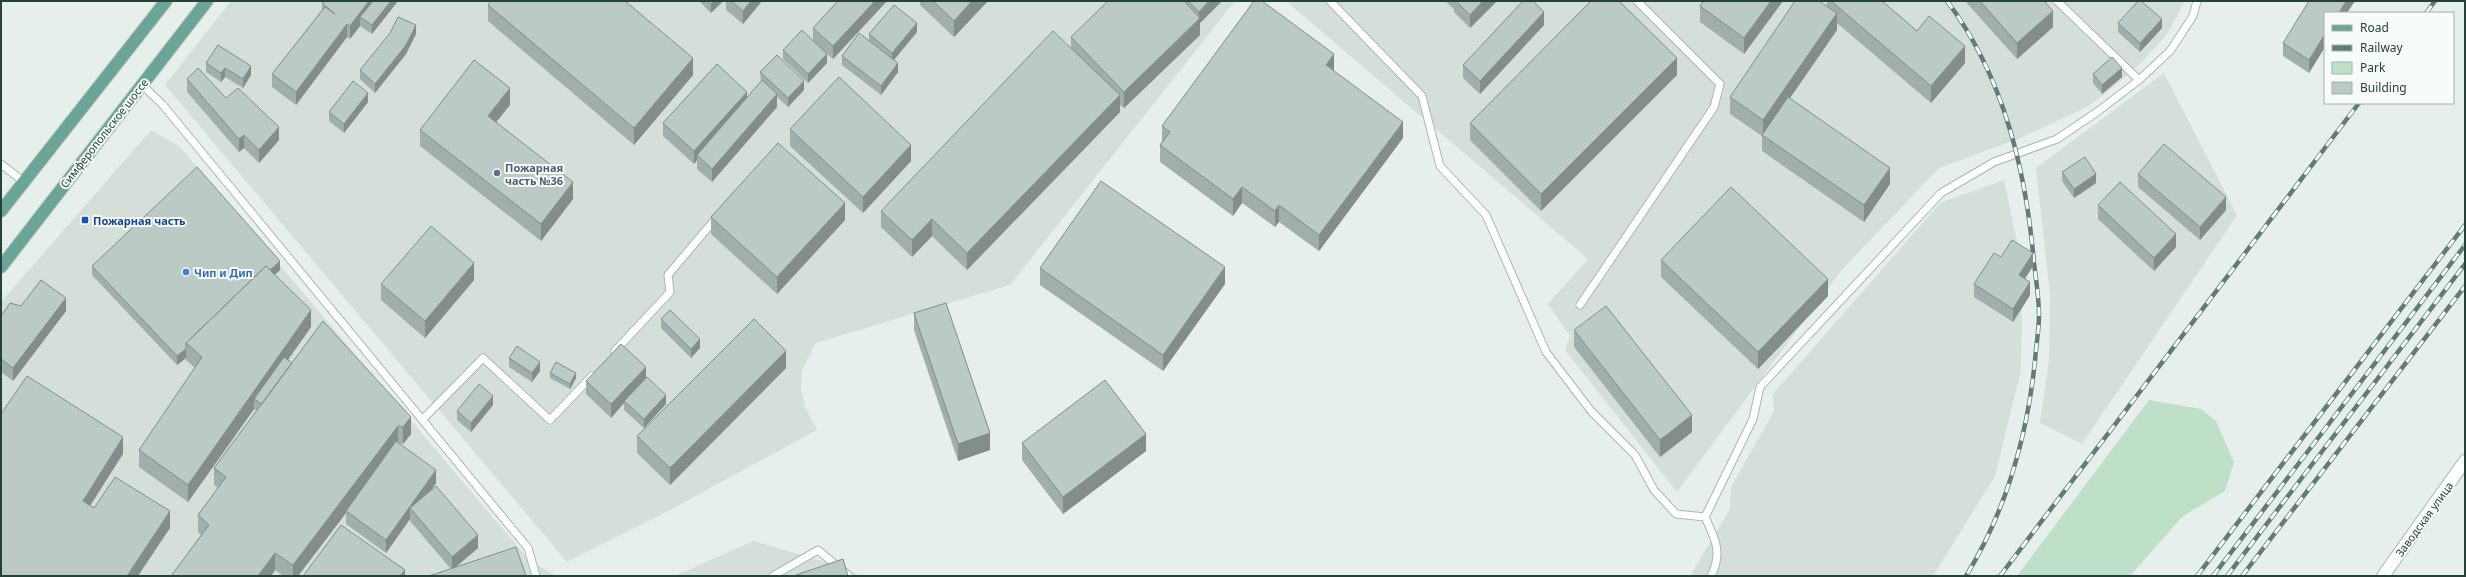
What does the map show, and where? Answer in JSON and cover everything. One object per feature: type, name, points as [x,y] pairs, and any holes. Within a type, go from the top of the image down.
[{"type":"main road","points":[[1,211],[166,1]]},
{"type":"main road","name":"Симферопольское шоссе","points":[[1,267],[207,1]]},
{"type":"street","name":"Заводская улица","points":[[2383,576],[2465,461]]},
{"type":"lane","points":[[1330,1],[1422,96],[1440,166],[1486,215],[1546,352],[1591,411],[1635,455],[1654,490],[1676,514],[1705,517]]},
{"type":"lane","points":[[1580,306],[1714,107],[1720,84],[1637,1]]},
{"type":"lane","points":[[2058,1],[2139,80]]},
{"type":"lane","points":[[1705,517],[1753,419],[1760,387],[1941,193],[1994,162],[2057,139],[2098,112],[2139,80],[2170,51],[2193,16],[2197,1]]},
{"type":"lane","points":[[142,84],[162,104],[528,548],[536,576]]},
{"type":"lane","points":[[1,164],[24,182]]},
{"type":"lane","points":[[612,355],[670,292],[668,275],[724,208]]},
{"type":"lane","points":[[422,420],[483,358],[550,420],[595,372]]},
{"type":"lane","points":[[1705,517],[1718,544],[1715,568],[1711,576]]},
{"type":"lane","points":[[773,576],[818,550],[850,576]]},
{"type":"shaded area","points":[[231,1],[1235,1],[1010,285],[816,343],[802,370],[801,390],[805,407],[817,430],[657,517],[567,562],[165,85]]},
{"type":"shaded area","points":[[1286,1],[2185,1],[2167,34],[2142,62],[2104,95],[2085,108],[2018,139],[1939,168],[1840,272],[1677,492],[1565,350],[1570,336],[1548,304],[1588,259]]},
{"type":"shaded area","points":[[2164,73],[2237,215],[2082,444],[2040,423],[2049,360],[2050,295],[2036,168]]},
{"type":"shaded area","points":[[151,130],[180,147],[529,560],[556,576],[1,576],[1,302]]},
{"type":"shaded area","points":[[2004,180],[2023,270],[2019,288],[2030,295],[2022,309],[2021,370],[1995,476],[1933,576],[1690,576],[1730,509],[1731,487],[1774,411],[1773,394],[1940,203]]},
{"type":"shaded area","points":[[753,541],[846,568],[859,576],[675,576]]},
{"type":"green space","points":[[2149,400],[2201,409],[2216,421],[2234,462],[2225,491],[2182,517],[2130,576],[2017,576]]},
{"type":"building","points":[[324,1],[369,1],[350,26],[347,24],[296,92],[272,74],[325,7],[335,14],[322,3]]},
{"type":"building","points":[[373,1],[391,1],[372,25],[360,17]]},
{"type":"building","points":[[491,1],[625,1],[693,58],[634,128],[488,5]]},
{"type":"building","points":[[731,1],[751,1],[743,11]]},
{"type":"building","points":[[838,1],[875,1],[833,46],[813,28]]},
{"type":"building","points":[[933,1],[972,1],[954,21]]},
{"type":"building","points":[[1108,1],[1184,1],[1200,18],[1124,92],[1071,37]]},
{"type":"building","points":[[1188,1],[1209,1],[1199,12]]},
{"type":"building","points":[[1254,1],[1262,1],[1334,54],[1326,65],[1403,122],[1319,235],[1279,205],[1275,211],[1242,187],[1233,199],[1160,145],[1170,132],[1162,126]]},
{"type":"building","points":[[1456,1],[1483,1],[1470,15]]},
{"type":"building","points":[[1523,1],[1533,1],[1544,12],[1480,81],[1463,65]]},
{"type":"building","points":[[1591,1],[1619,1],[1677,58],[1541,194],[1470,123]]},
{"type":"building","points":[[1704,1],[1771,1],[1744,38],[1700,6]]},
{"type":"building","points":[[1795,1],[1819,1],[1837,13],[1763,120],[1730,97]]},
{"type":"building","points":[[1831,1],[1882,1],[1917,31],[1929,16],[1965,46],[1931,86]]},
{"type":"building","points":[[1980,1],[2044,1],[2053,11],[2017,43]]},
{"type":"building","points":[[2138,1],[2141,1],[2162,19],[2140,43],[2118,23]]},
{"type":"building","points":[[2309,1],[2346,1],[2340,12],[2324,12],[2324,36],[2309,60],[2283,43]]},
{"type":"building","points":[[894,5],[917,23],[892,53],[869,34]]},
{"type":"building","points":[[398,17],[416,25],[406,45],[375,84],[360,70],[390,33]]},
{"type":"building","points":[[802,30],[827,54],[808,74],[783,50]]},
{"type":"building","points":[[1053,31],[1120,95],[967,253],[932,219],[912,240],[881,211]]},
{"type":"building","points":[[859,33],[898,63],[881,86],[842,56]]},
{"type":"building","points":[[218,45],[251,66],[243,79],[225,68],[221,73],[206,63]]},
{"type":"building","points":[[777,55],[804,81],[788,98],[760,72]]},
{"type":"building","points":[[2112,57],[2122,68],[2102,85],[2093,74]]},
{"type":"building","name":"Пожарная часть №36","points":[[474,60],[510,88],[488,116],[573,182],[541,224],[420,130]]},
{"type":"building","points":[[717,64],[747,92],[694,151],[663,123]]},
{"type":"building","points":[[198,68],[226,98],[238,88],[279,127],[259,150],[244,135],[239,139],[187,79]]},
{"type":"building","points":[[839,77],[911,145],[863,197],[790,129]]},
{"type":"building","points":[[762,80],[777,94],[712,169],[697,155]]},
{"type":"building","points":[[353,81],[368,93],[344,124],[329,112]]},
{"type":"building","points":[[1788,97],[1890,168],[1864,205],[1762,135]]},
{"type":"building","points":[[778,143],[845,203],[777,277],[711,217]]},
{"type":"building","points":[[2164,144],[2226,197],[2200,227],[2138,174]]},
{"type":"building","points":[[2085,157],[2096,174],[2074,189],[2062,172]]},
{"type":"building","name":"Чип и Дип","points":[[197,167],[280,261],[270,270],[266,266],[186,343],[186,349],[177,356],[92,266]]},
{"type":"building","points":[[1101,181],[1225,267],[1163,355],[1040,268]]},
{"type":"building","points":[[2120,182],[2176,234],[2154,258],[2098,205]]},
{"type":"building","points":[[1731,187],[1828,279],[1758,352],[1661,260]]},
{"type":"building","points":[[431,226],[474,263],[425,321],[381,284]]},
{"type":"building","points":[[2012,240],[2033,253],[2019,275],[2030,282],[2013,309],[1974,284],[1994,253],[2001,257]]},
{"type":"building","points":[[266,266],[311,310],[188,485],[139,450],[202,357],[186,343]]},
{"type":"building","points":[[41,280],[66,298],[13,368],[1,359],[1,316],[10,303],[21,306]]},
{"type":"building","points":[[946,303],[990,433],[958,444],[914,313]]},
{"type":"building","points":[[1606,306],[1692,415],[1660,440],[1574,330]]},
{"type":"building","points":[[670,310],[700,339],[691,349],[661,319]]},
{"type":"building","points":[[754,319],[786,351],[670,468],[637,436]]},
{"type":"building","points":[[323,321],[411,417],[403,427],[398,426],[293,565],[275,553],[258,576],[171,576],[209,525],[198,515],[226,477],[214,468]]},
{"type":"building","points":[[621,344],[646,367],[611,404],[586,381]]},
{"type":"building","points":[[517,346],[540,362],[532,373],[509,358]]},
{"type":"building","points":[[284,357],[292,363],[262,404],[254,399]]},
{"type":"building","points":[[556,362],[576,373],[570,384],[550,373]]},
{"type":"building","points":[[27,376],[123,437],[83,501],[94,508],[115,477],[170,511],[127,576],[1,576],[1,414]]},
{"type":"building","points":[[647,377],[666,395],[644,419],[624,401]]},
{"type":"building","points":[[1105,380],[1146,434],[1063,497],[1022,443]]},
{"type":"building","points":[[479,384],[493,396],[471,423],[457,411]]},
{"type":"building","points":[[396,441],[436,470],[386,540],[346,511]]},
{"type":"building","points":[[436,486],[478,535],[452,557],[410,508]]},
{"type":"building","points":[[341,525],[405,570],[400,576],[303,576]]},
{"type":"building","points":[[516,547],[526,576],[429,576]]},
{"type":"building","points":[[843,559],[848,576],[793,576]]},
{"type":"railway","points":[[1947,1],[1967,30],[1984,61],[2009,126],[2025,194],[2039,309],[2035,361],[2020,445],[2012,473],[1993,526],[1966,576]]},
{"type":"railway","points":[[2427,12],[2435,1]]},
{"type":"railway","points":[[2000,576],[2358,104]]},
{"type":"railway","points":[[2197,576],[2465,225]]},
{"type":"railway","points":[[2213,576],[2465,245]]},
{"type":"railway","points":[[2227,576],[2465,264]]},
{"type":"railway","points":[[2242,576],[2465,286]]},
{"type":"place","name":"Пожарная часть №36","points":[[497,173]]},
{"type":"place","name":"Пожарная часть","points":[[85,220]]},
{"type":"place","name":"Чип и Дип","points":[[186,272]]}]
